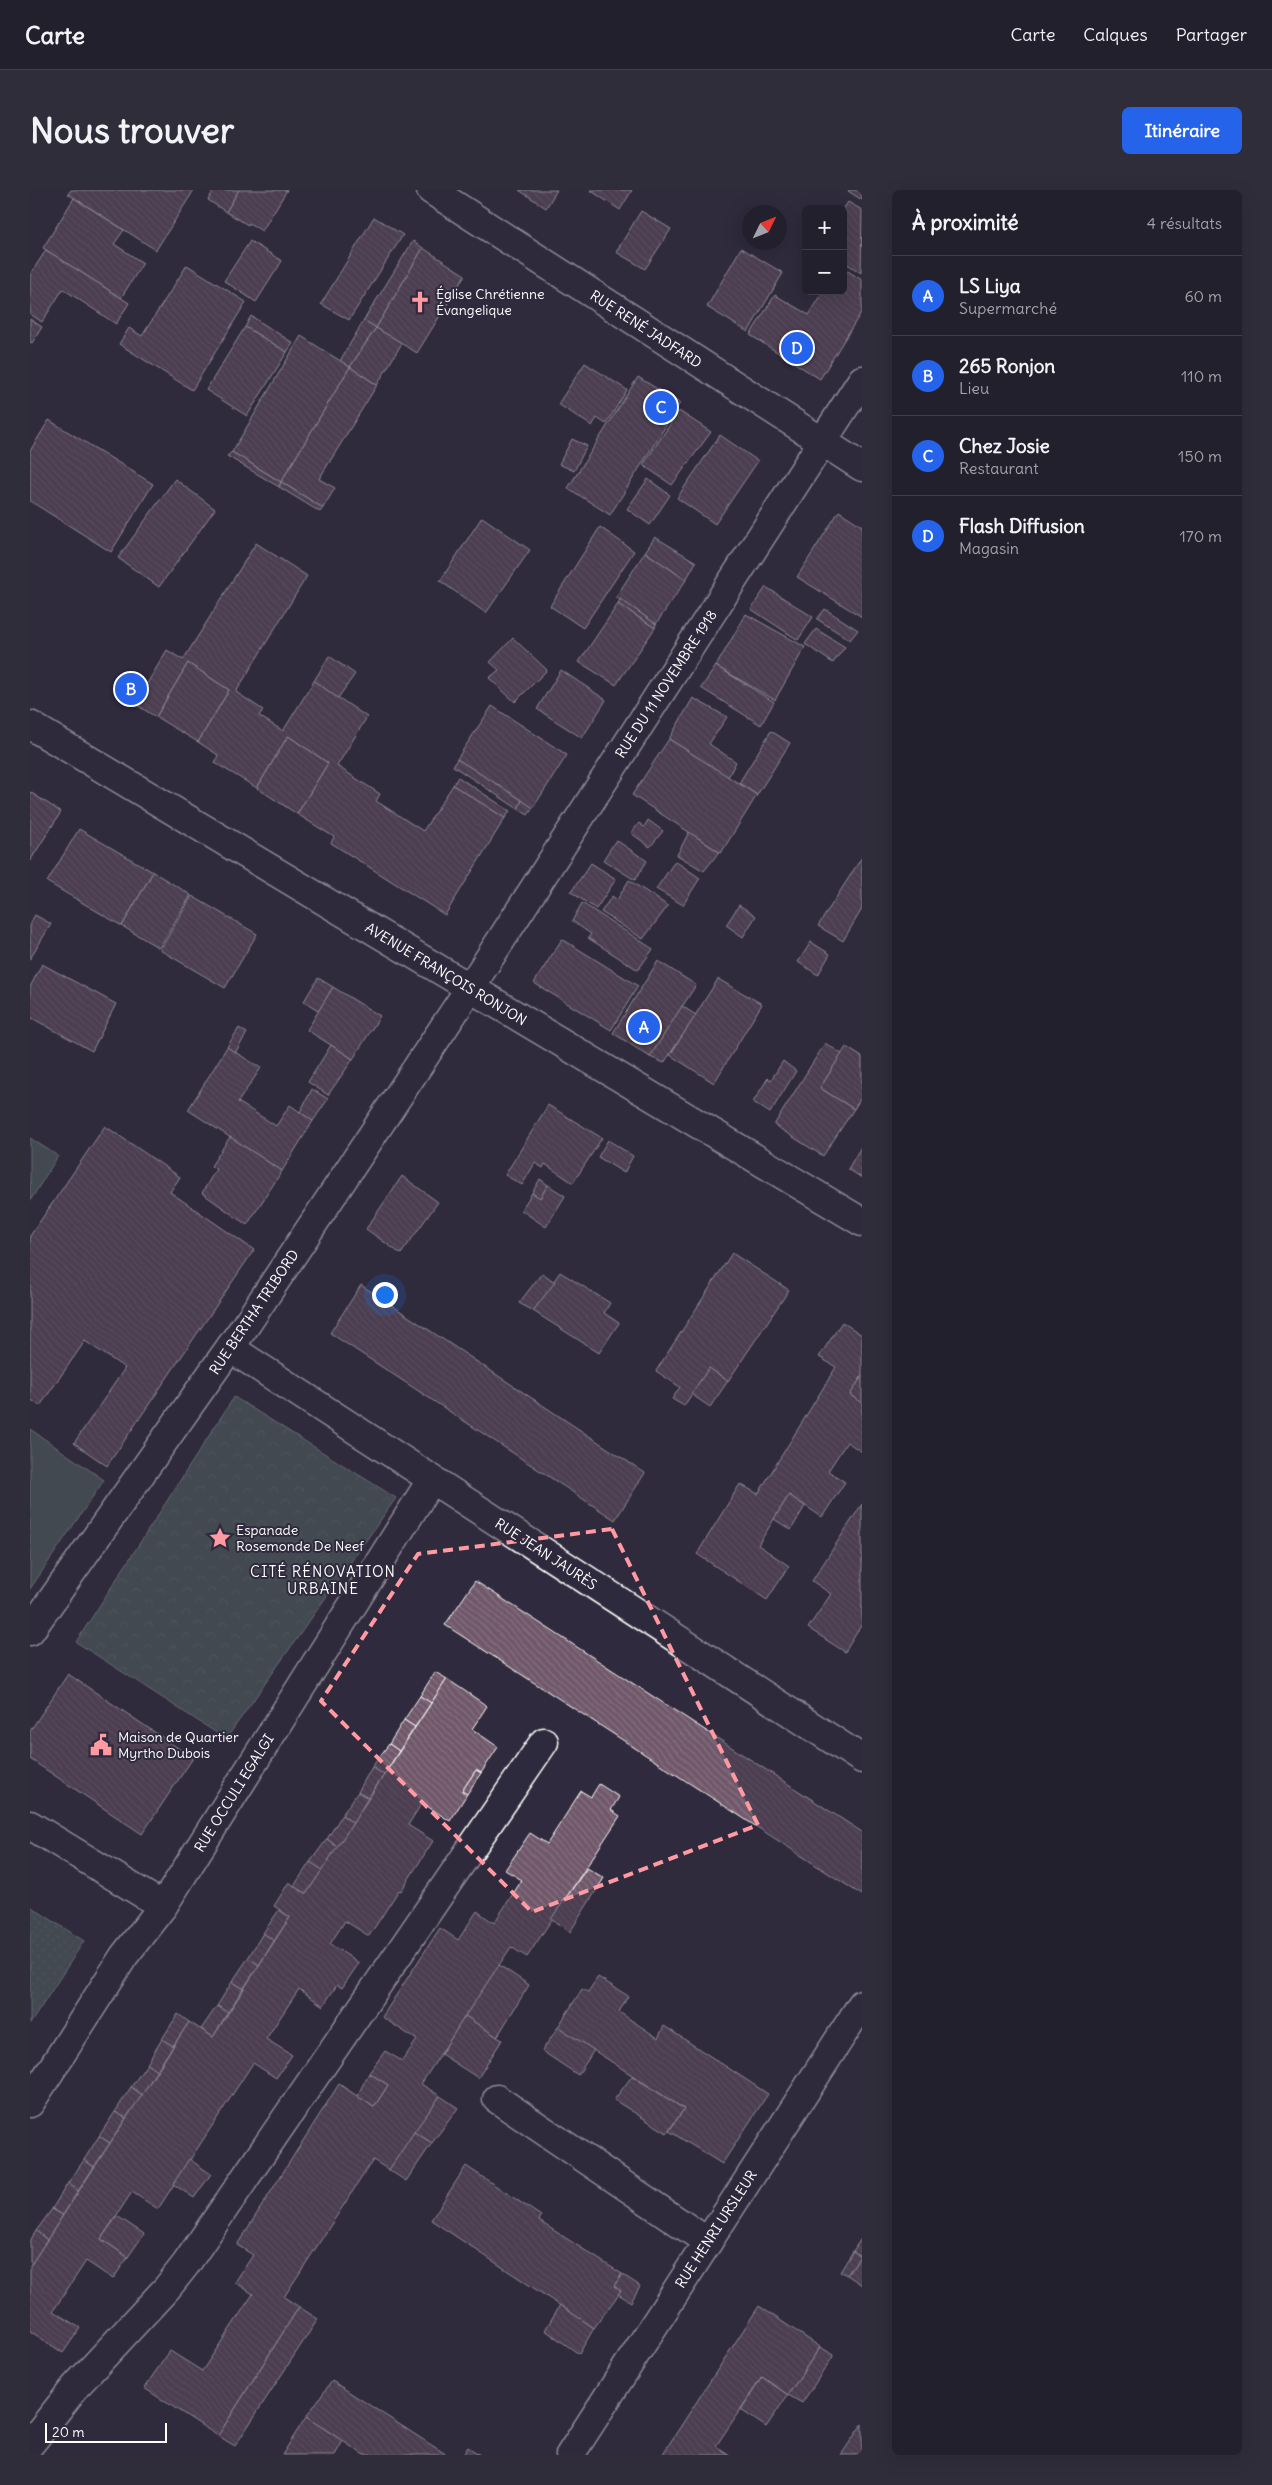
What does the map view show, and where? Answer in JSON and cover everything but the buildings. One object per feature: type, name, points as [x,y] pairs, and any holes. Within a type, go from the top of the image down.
[{"type":"street","name":"RUE RENÉ JADFARD","points":[[431,190],[862,467]]},
{"type":"street","name":"RUE DU 11 NOVEMBRE 1918","points":[[470,988],[862,380]]},
{"type":"street","name":"AVENUE FRANÇOIS RONJON","points":[[30,724],[862,1222]]},
{"type":"street","name":"RUE BERTHA TRIBORD","points":[[30,1631],[230,1348],[470,988]]},
{"type":"street","name":"RUE JEAN JAURÈS","points":[[230,1348],[862,1759]]},
{"type":"street","name":"RUE OCCULI EGALGI","points":[[30,2103],[124,1956],[163,1906],[432,1479]]},
{"type":"street","points":[[30,2444],[76,2386],[167,2288],[186,2264],[544,1742]]},
{"type":"street","points":[[30,1825],[163,1906]]},
{"type":"street","name":"RUE HENRI URSLEUR","points":[[570,2455],[862,2004]]},
{"type":"street","points":[[497,2099],[708,2242]]},
{"type":"highlighted area","points":[[612,1529],[758,1825],[532,1912],[321,1701],[418,1554]]},
{"type":"green space","points":[[30,1138],[58,1156],[30,1201]]},
{"type":"green space","points":[[234,1397],[396,1498],[226,1739],[76,1642]]},
{"type":"green space","points":[[30,1429],[104,1480],[30,1589]]},
{"type":"green space","points":[[30,1906],[84,1941],[30,2024]]},
{"type":"place","name":"Église Chrétienne Évangelique","points":[[420,302]]},
{"type":"place","name":"Flash Diffusion","points":[[797,348]]},
{"type":"place","name":"Chez Josie","points":[[661,407]]},
{"type":"place","name":"265 Ronjon","points":[[131,689]]},
{"type":"place","name":"LS Liya","points":[[644,1027]]},
{"type":"place","name":"Espanade Rosemonde De Neef","points":[[220,1538]]},
{"type":"place","name":"Maison de Quartier Myrtho Dubois","points":[[101,1745]]},
{"type":"district","name":"CITÉ RÉNOVATION URBAINE","points":[[323,1580]]}]
